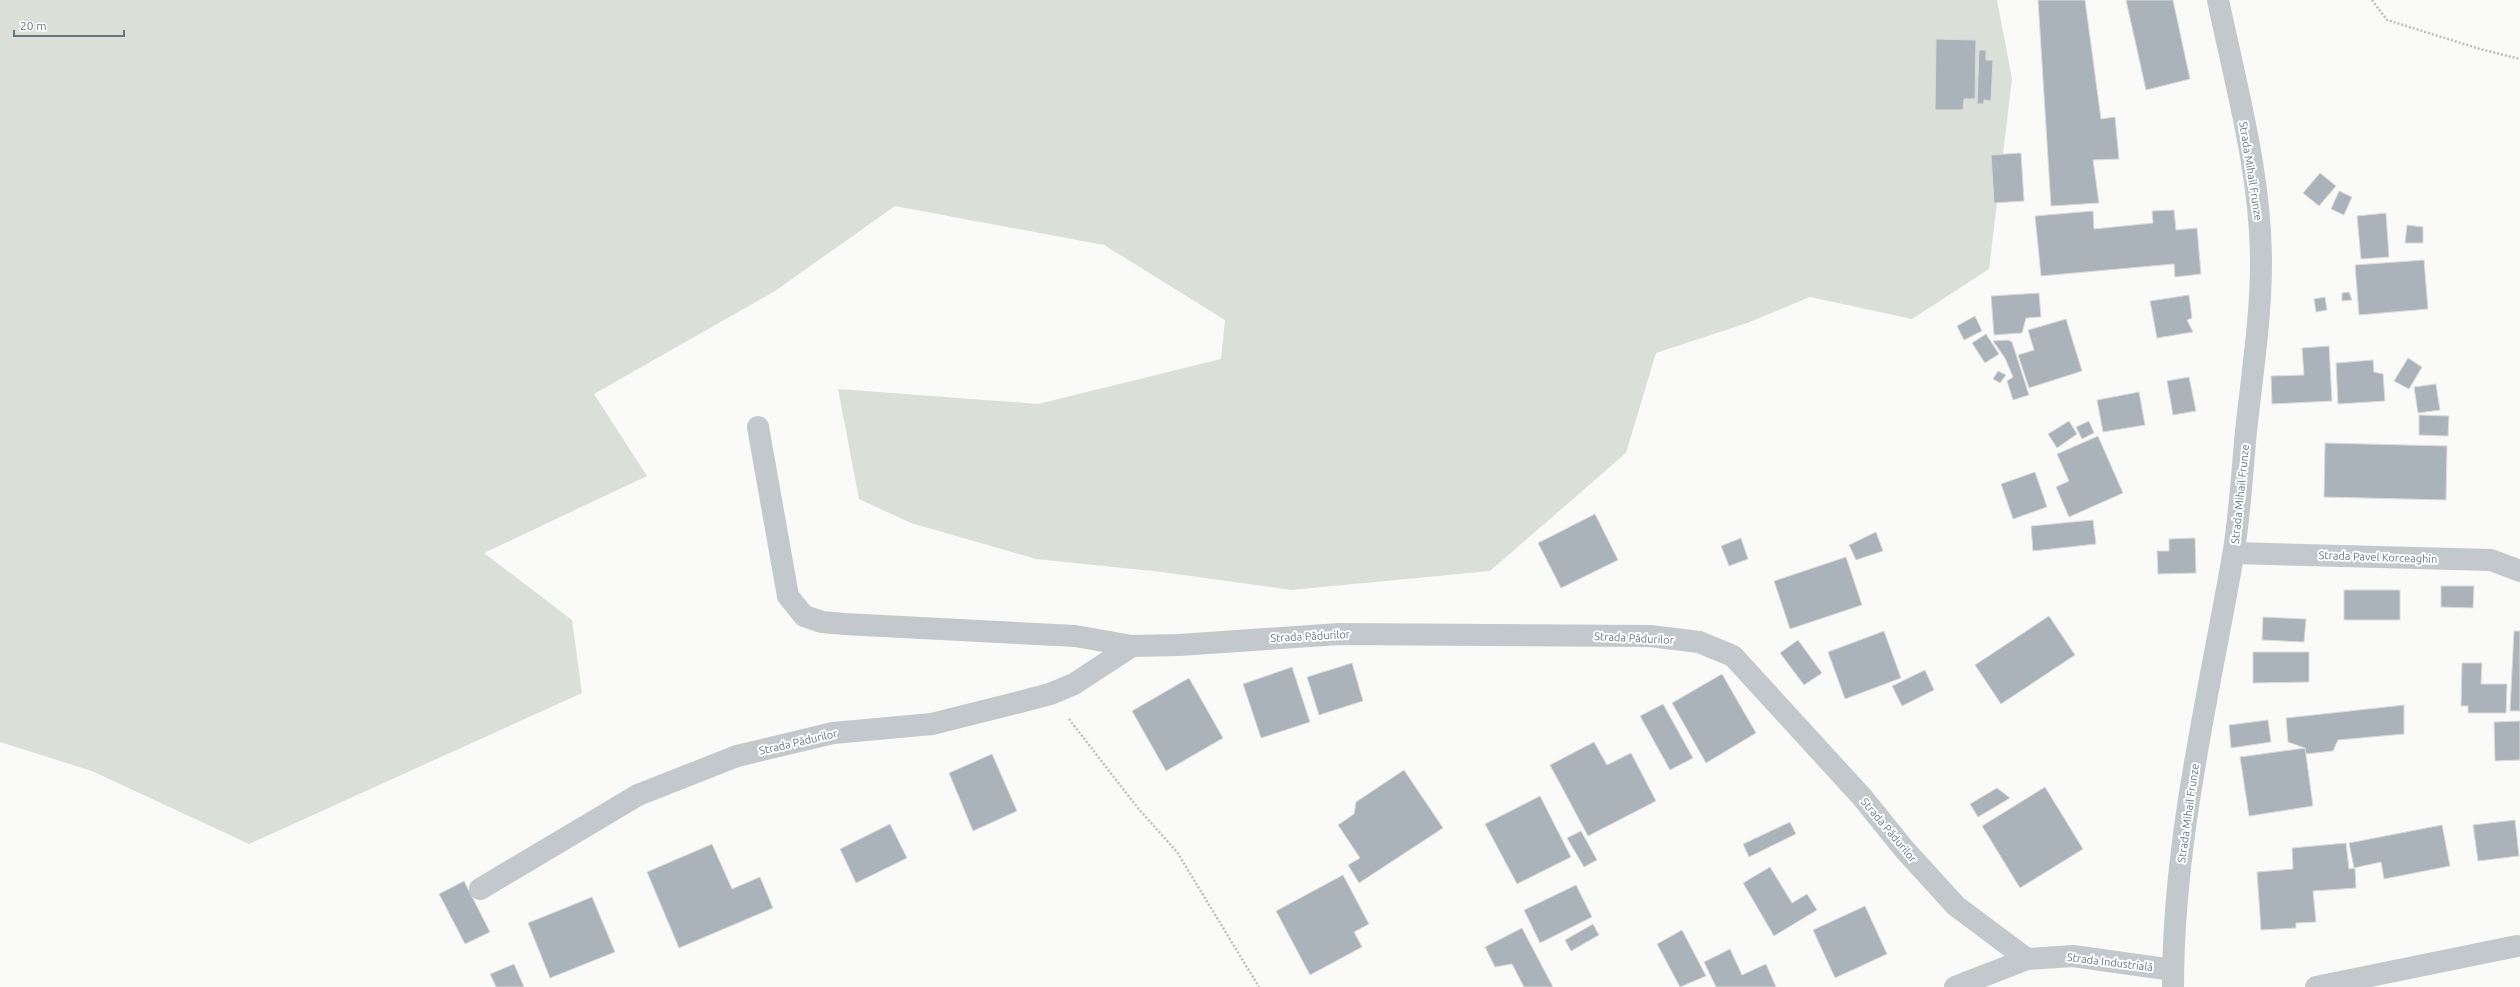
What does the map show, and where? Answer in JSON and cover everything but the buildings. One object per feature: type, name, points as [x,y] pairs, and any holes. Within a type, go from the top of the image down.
[{"type":"street","name":"Strada Mihail Frunze","points":[[2173,979],[2184,828],[2201,722],[2234,553],[2258,320],[2261,262],[2259,218],[2250,156],[2218,0]]},
{"type":"street","name":"Strada Pădurilor","points":[[758,427],[788,596],[804,616],[822,622],[1075,636],[1132,646],[1179,645],[1339,634],[1650,636],[1700,642],[1733,656],[1862,797],[1904,849],[1956,906],[1988,933],[2027,959]]},
{"type":"street","name":"Strada Pavel Korceaghin","points":[[2234,553],[2491,560],[2520,571]]},
{"type":"street","name":"Strada Pădurilor","points":[[480,888],[638,795],[737,756],[833,733],[932,724],[1050,694],[1074,684],[1132,646]]},
{"type":"street","points":[[2316,987],[2517,946]]},
{"type":"street","name":"Strada Industrială","points":[[1955,987],[2027,959],[2073,956],[2173,979]]},
{"type":"path","points":[[2372,0],[2387,20],[2480,49],[2520,59]]},
{"type":"path","points":[[1050,694],[1137,807],[1177,852],[1259,987]]},
{"type":"shaded area","points":[[0,0],[1997,0],[2012,79],[1989,269],[1912,319],[1810,297],[1747,323],[1656,353],[1626,453],[1490,571],[1291,590],[1162,572],[1036,559],[911,523],[859,499],[838,389],[1038,404],[1221,359],[1225,320],[1104,245],[895,206],[775,291],[594,394],[647,476],[484,553],[572,620],[582,693],[249,844],[92,771],[0,742]]}]
